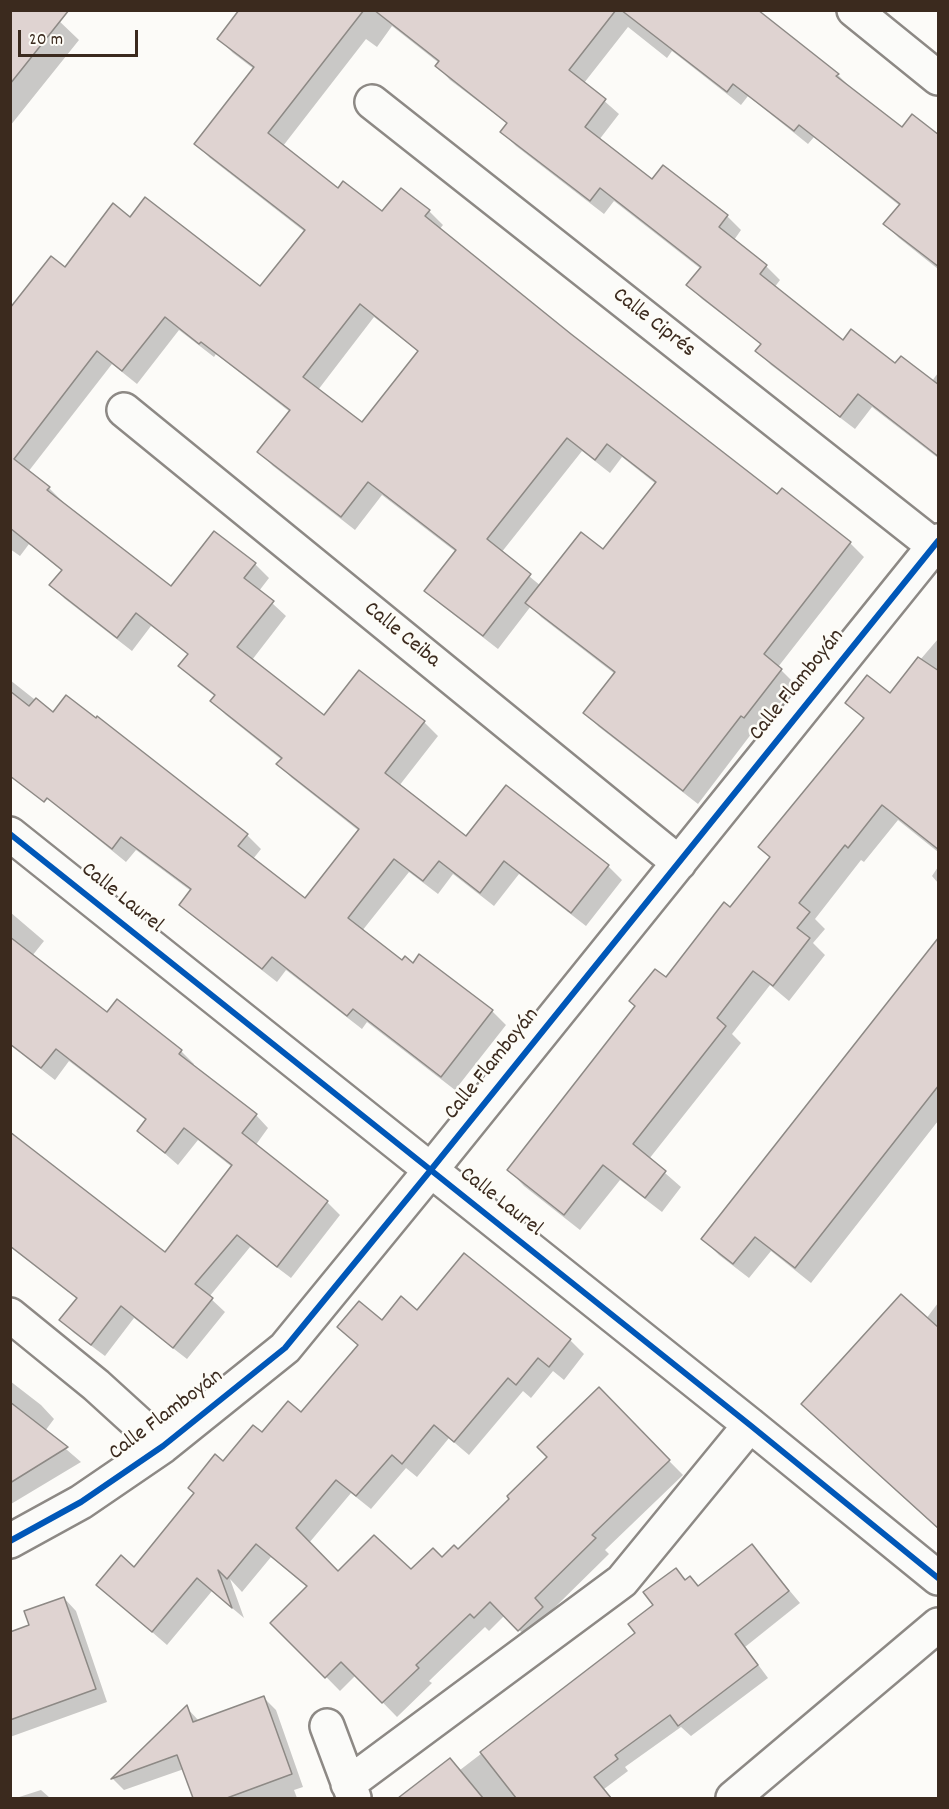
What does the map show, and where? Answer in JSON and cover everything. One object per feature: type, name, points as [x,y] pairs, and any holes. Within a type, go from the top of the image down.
[{"type":"street","points":[[854,10],[939,78]]},
{"type":"street","name":"Calle Ciprés","points":[[372,102],[936,544]]},
{"type":"street","name":"Calle Ceiba","points":[[124,410],[679,863]]},
{"type":"street","name":"Calle Flamboyán","points":[[10,1541],[81,1502],[163,1446],[285,1348],[936,544]]},
{"type":"street","name":"Calle Laurel","points":[[10,834],[939,1578]]},
{"type":"street","points":[[10,1316],[96,1385],[163,1446]]},
{"type":"street","points":[[327,1726],[351,1791],[622,1581],[750,1425]]},
{"type":"street","points":[[733,1798],[939,1625]]},
{"type":"building","points":[[10,10],[69,10],[10,84]]},
{"type":"building","points":[[239,10],[364,10],[268,133],[338,188],[343,181],[382,211],[401,188],[430,210],[425,216],[571,334],[777,494],[782,488],[851,542],[764,654],[782,669],[744,718],[741,716],[683,791],[583,713],[615,672],[525,603],[581,532],[603,549],[656,482],[607,444],[595,460],[567,438],[487,539],[531,574],[483,636],[424,591],[456,550],[368,482],[341,517],[257,452],[290,410],[165,317],[122,371],[97,351],[14,459],[50,487],[47,490],[171,586],[214,531],[256,563],[244,578],[274,601],[237,647],[324,715],[359,670],[425,721],[385,773],[466,836],[506,785],[609,865],[571,913],[504,861],[480,893],[439,861],[423,881],[394,859],[348,918],[402,960],[405,956],[413,963],[419,954],[493,1010],[441,1077],[353,1009],[347,1016],[272,957],[262,969],[179,905],[191,889],[121,837],[112,849],[47,798],[44,802],[10,776],[10,691],[29,706],[36,698],[53,712],[66,695],[96,718],[97,716],[248,834],[238,846],[305,898],[359,829],[276,764],[282,758],[210,701],[215,695],[178,666],[188,654],[136,613],[117,638],[49,585],[62,570],[10,528],[10,308],[51,256],[65,267],[113,203],[130,217],[145,197],[260,286],[305,230],[194,144],[254,67],[217,39]],"holes":[[[360,304],[418,351],[362,422],[303,377]]]},
{"type":"building","points":[[374,10],[616,10],[569,70],[606,99],[585,127],[652,179],[663,165],[728,215],[719,227],[767,265],[760,274],[843,340],[851,329],[895,363],[901,356],[939,385],[939,457],[858,394],[840,417],[755,351],[761,344],[686,285],[701,267],[600,188],[590,201],[500,132],[507,123],[435,66],[439,61]]},
{"type":"building","points":[[621,10],[758,10],[839,74],[836,76],[902,127],[912,114],[939,135],[939,267],[883,224],[900,204],[799,125],[794,131],[733,84],[727,92]]},
{"type":"building","points":[[918,657],[939,671],[939,850],[882,805],[848,848],[845,845],[799,903],[810,912],[797,928],[810,938],[773,986],[753,971],[717,1018],[726,1026],[633,1144],[666,1171],[645,1198],[603,1165],[564,1215],[507,1170],[635,1006],[629,1001],[655,969],[666,977],[724,902],[730,907],[770,857],[758,847],[864,718],[845,703],[867,675],[890,693]]},
{"type":"building","points":[[10,937],[107,1012],[117,999],[182,1050],[179,1054],[257,1114],[242,1133],[328,1201],[277,1267],[237,1235],[195,1284],[213,1298],[173,1348],[121,1306],[91,1345],[59,1320],[77,1298],[10,1246],[10,1132],[165,1252],[232,1165],[184,1128],[165,1153],[137,1131],[146,1119],[56,1049],[41,1068],[10,1044]]},
{"type":"building","points":[[939,937],[939,1085],[795,1268],[755,1237],[733,1264],[701,1239]]},
{"type":"building","points":[[464,1253],[571,1339],[549,1367],[538,1358],[516,1385],[508,1378],[454,1442],[434,1425],[402,1464],[392,1455],[356,1496],[336,1480],[296,1528],[338,1571],[374,1535],[411,1569],[433,1548],[442,1557],[454,1545],[458,1549],[509,1499],[507,1496],[547,1457],[537,1447],[599,1387],[670,1460],[592,1535],[596,1538],[535,1598],[543,1607],[518,1631],[490,1602],[474,1618],[470,1614],[416,1665],[419,1668],[382,1703],[341,1662],[325,1678],[270,1623],[307,1586],[256,1544],[227,1579],[218,1570],[232,1608],[197,1578],[152,1632],[96,1585],[121,1555],[134,1567],[194,1493],[188,1488],[215,1454],[223,1461],[253,1425],[262,1432],[288,1401],[301,1412],[358,1345],[337,1327],[359,1301],[382,1320],[401,1296],[417,1310]]},
{"type":"building","points":[[901,1294],[939,1328],[939,1529],[801,1404]]},
{"type":"building","points":[[10,1402],[68,1447],[10,1483]]},
{"type":"building","points":[[752,1544],[789,1591],[735,1634],[758,1665],[678,1726],[670,1715],[615,1755],[618,1759],[594,1777],[611,1798],[516,1798],[480,1752],[635,1633],[628,1624],[653,1605],[643,1592],[676,1568],[685,1580],[690,1576],[698,1586]]},
{"type":"building","points":[[64,1597],[96,1689],[10,1720],[10,1632],[29,1625],[24,1611]]},
{"type":"building","points":[[264,1696],[292,1774],[227,1798],[193,1798],[177,1755],[111,1779],[187,1705],[193,1722]]},
{"type":"building","points":[[450,1758],[483,1798],[398,1798]]},
{"type":"cycle path","points":[[10,1541],[81,1502],[163,1446],[285,1348],[938,541]]},
{"type":"cycle path","points":[[10,834],[938,1578]]}]
